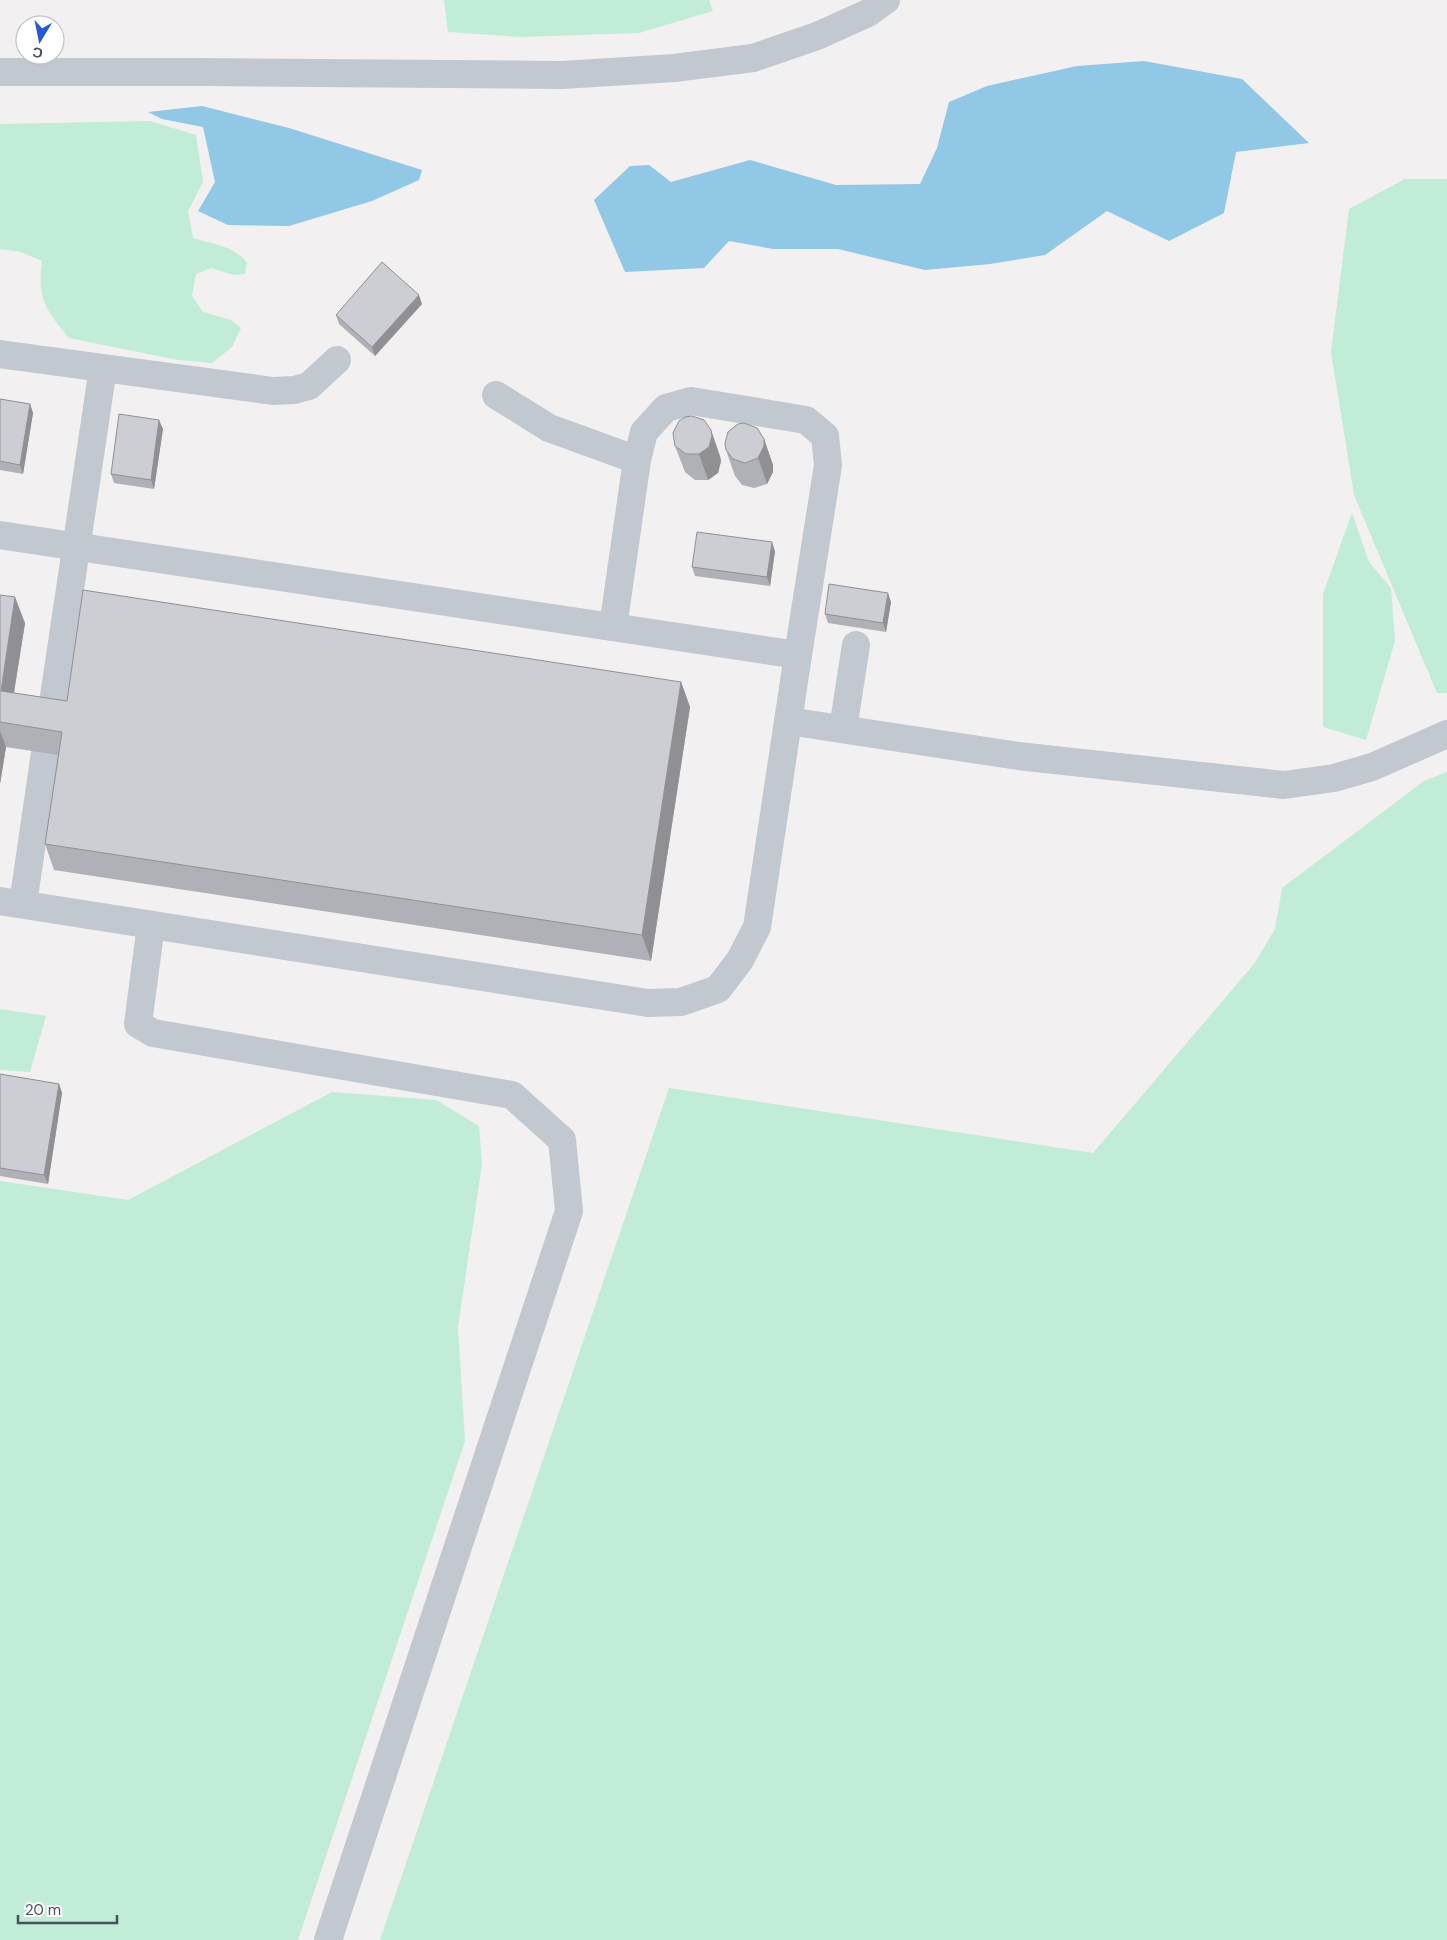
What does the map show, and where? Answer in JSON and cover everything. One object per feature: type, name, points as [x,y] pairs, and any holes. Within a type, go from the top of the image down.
[{"type":"street","points":[[0,72],[212,72],[562,76],[674,68],[753,58],[816,36],[868,13],[886,0]]},
{"type":"street","points":[[0,354],[273,391],[294,390],[309,386],[337,360]]},
{"type":"street","points":[[50,723],[103,368]]},
{"type":"street","points":[[496,395],[549,428],[637,460]]},
{"type":"street","points":[[45,754],[11,902],[648,1003],[682,1002],[718,989],[740,960],[757,927],[828,464],[825,436],[806,420],[691,401],[666,408],[644,432],[637,460],[613,627]]},
{"type":"street","points":[[0,535],[798,655]]},
{"type":"street","points":[[843,729],[856,645]]},
{"type":"street","points":[[788,721],[1018,756],[1284,785],[1334,778],[1372,767],[1447,734]]},
{"type":"street","points":[[151,925],[138,1024],[153,1033],[512,1095],[562,1140],[569,1211],[328,1940]]},
{"type":"green space","points":[[444,0],[709,0],[713,11],[639,33],[520,37],[448,32]]},
{"type":"green space","points":[[150,121],[196,135],[203,182],[188,211],[193,238],[230,249],[247,263],[245,274],[233,275],[211,268],[196,274],[192,296],[203,312],[231,320],[241,328],[232,347],[212,363],[178,360],[69,338],[54,319],[42,295],[42,261],[21,252],[0,249],[0,124]]},
{"type":"green space","points":[[1405,179],[1447,179],[1447,693],[1437,693],[1354,495],[1331,352],[1349,209]]},
{"type":"green space","points":[[1352,513],[1369,562],[1391,588],[1395,641],[1366,740],[1323,727],[1323,594]]},
{"type":"green space","points":[[1447,772],[1447,1940],[380,1940],[669,1088],[1093,1153],[1254,964],[1275,929],[1282,888],[1424,781]]},
{"type":"green space","points":[[0,1009],[46,1016],[30,1072],[0,1070]]},
{"type":"green space","points":[[332,1092],[436,1100],[479,1126],[482,1164],[458,1327],[465,1441],[298,1940],[0,1940],[0,1181],[128,1200]]},
{"type":"water","points":[[1144,61],[1242,79],[1309,143],[1236,152],[1224,213],[1169,241],[1107,211],[1045,255],[990,264],[925,270],[838,249],[773,249],[729,241],[704,268],[625,272],[594,200],[630,166],[649,165],[671,182],[750,160],[836,185],[920,184],[937,148],[949,102],[987,86],[1077,66]]},
{"type":"water","points":[[202,106],[289,128],[422,170],[419,180],[372,201],[289,226],[228,225],[198,211],[215,182],[203,127],[162,119],[148,112]]},
{"type":"building","points":[[382,262],[419,295],[372,347],[336,315]]},
{"type":"building","points":[[0,399],[30,404],[20,465],[0,461]]},
{"type":"building","points":[[119,414],[159,420],[151,480],[111,474]]},
{"type":"building","points":[[692,416],[704,420],[711,430],[712,436],[709,447],[699,454],[686,454],[675,446],[673,433],[679,421],[685,417]]},
{"type":"building","points":[[744,423],[757,428],[764,439],[764,446],[758,458],[745,463],[733,459],[726,450],[725,443],[728,432],[738,424]]},
{"type":"building","points":[[697,532],[772,542],[767,577],[692,567]]},
{"type":"building","points":[[829,584],[888,593],[883,623],[825,614]]},
{"type":"building","points":[[83,590],[681,682],[642,935],[45,844],[62,732],[0,722],[0,595],[15,597],[1,691],[67,701]]},
{"type":"building","points":[[0,1074],[59,1084],[44,1175],[0,1168]]}]
